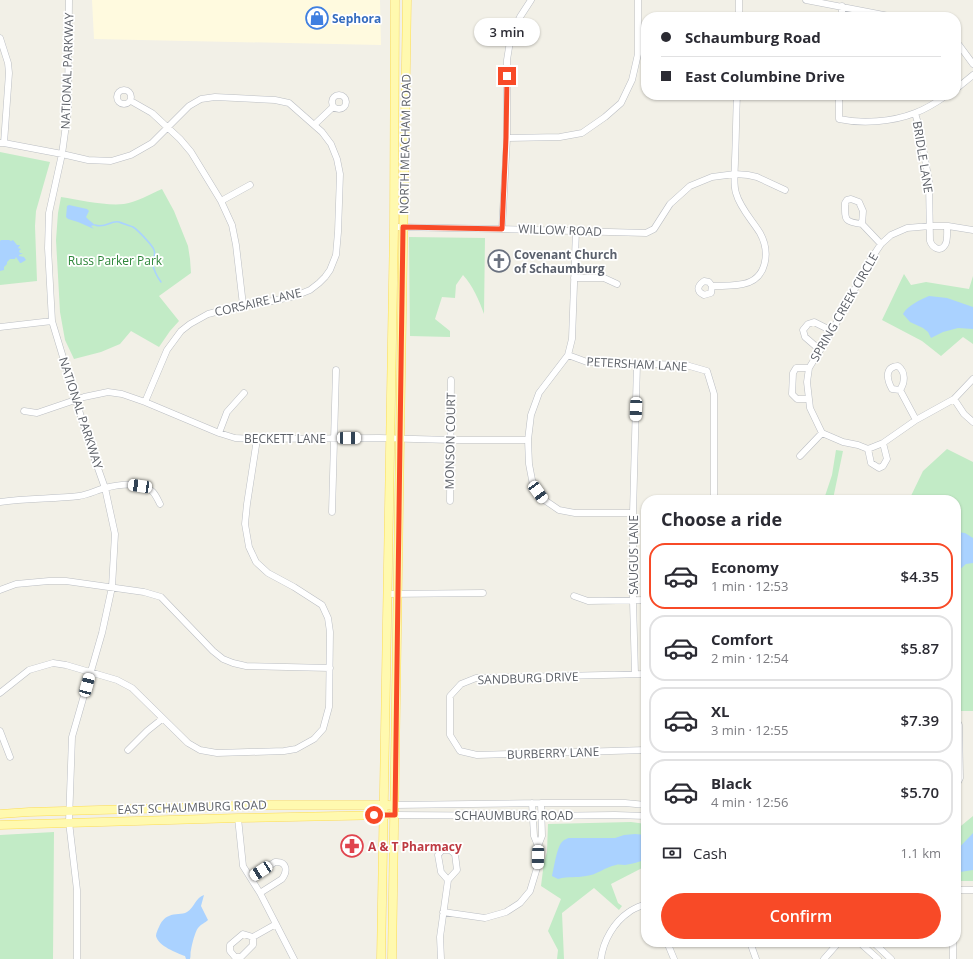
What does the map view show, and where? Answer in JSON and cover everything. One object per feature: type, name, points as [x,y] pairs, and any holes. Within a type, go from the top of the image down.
[{"type":"main road","name":"NORTH MEACHAM ROAD","points":[[381,959],[394,227],[395,0]]},
{"type":"main road","name":"NORTH MEACHAM ROAD","points":[[392,959],[403,227],[408,0]]},
{"type":"main road","name":"EAST SCHAUMBURG ROAD","points":[[0,814],[70,810],[270,805],[384,805]]},
{"type":"main road","name":"SCHAUMBURG ROAD","points":[[384,805],[395,805]]},
{"type":"main road","name":"SCHAUMBURG ROAD","points":[[383,815],[395,815]]},
{"type":"main road","name":"EAST SCHAUMBURG ROAD","points":[[0,825],[383,815]]},
{"type":"street","name":"NATIONAL PARKWAY","points":[[69,0],[68,110],[62,154],[50,212],[48,248],[52,321],[89,443],[105,488],[115,534],[112,587],[102,633],[72,737],[70,822],[77,890],[77,959]]},
{"type":"street","points":[[502,229],[506,138],[507,60],[511,35],[531,0]]},
{"type":"street","points":[[506,138],[560,137],[582,133],[605,117],[621,103],[632,80],[638,54],[638,0]]},
{"type":"street","points":[[739,12],[740,0]]},
{"type":"street","points":[[806,0],[870,12]]},
{"type":"street","points":[[842,6],[842,12]]},
{"type":"street","points":[[0,38],[7,58],[9,73],[2,143]]},
{"type":"street","points":[[961,48],[973,64]]},
{"type":"street","points":[[961,85],[973,75]]},
{"type":"street","name":"CORSAIRE LANE","points":[[2,143],[88,160],[111,161],[131,155],[152,143],[189,106],[201,99],[215,97],[275,100],[289,103],[322,132],[331,144],[337,159],[340,174],[338,232],[336,255],[330,270],[325,277],[310,290],[294,296],[242,305],[208,314],[190,324],[181,331],[167,350],[145,402]]},
{"type":"street","points":[[712,286],[743,284],[753,281],[762,272],[766,256],[764,242],[741,205],[736,193],[737,100]]},
{"type":"street","points":[[839,100],[839,119],[868,122],[915,113],[939,100]]},
{"type":"street","points":[[130,101],[152,113],[180,139],[191,152],[221,201],[232,226],[236,245],[242,305]]},
{"type":"street","points":[[314,125],[333,107]]},
{"type":"street","name":"BRIDLE LANE","points":[[915,113],[920,130],[929,182],[930,241],[934,248],[943,247],[946,244],[947,226]]},
{"type":"street","points":[[735,174],[757,177],[784,190]]},
{"type":"street","name":"WILLOW ROAD","points":[[394,227],[576,230],[646,233],[654,229],[670,204],[690,186],[712,177],[735,174]]},
{"type":"street","points":[[221,201],[250,185]]},
{"type":"street","points":[[862,224],[881,244]]},
{"type":"street","name":"SPRING CREEK CIRCLE","points":[[822,433],[810,408],[807,382],[809,368],[832,332],[871,259],[881,244],[891,235],[907,228],[947,226],[973,230]]},
{"type":"street","points":[[576,230],[572,339],[568,355],[539,393],[531,415],[528,440],[528,464],[533,485],[543,499],[559,510],[575,513],[633,513]]},
{"type":"street","points":[[574,278],[604,278],[617,284]]},
{"type":"street","points":[[0,327],[52,321]]},
{"type":"street","points":[[820,350],[805,337],[803,330],[808,324],[814,322],[832,332]]},
{"type":"street","name":"PETERSHAM LANE","points":[[568,355],[587,362],[686,365],[707,371],[714,394],[714,495]]},
{"type":"street","name":"SAUGUS LANE","points":[[636,674],[633,601],[633,513],[637,364]]},
{"type":"street","points":[[809,368],[796,368],[793,373],[792,394],[797,399],[809,399]]},
{"type":"street","points":[[332,512],[336,370]]},
{"type":"street","points":[[800,456],[822,433],[843,442],[868,449],[883,443],[916,420],[954,399],[973,379]]},
{"type":"street","name":"MONSON COURT","points":[[450,501],[451,380]]},
{"type":"street","points":[[900,390],[916,420]]},
{"type":"street","name":"BECKETT LANE","points":[[24,411],[37,414],[76,400],[108,392],[122,394],[145,402],[219,433],[235,438],[528,440]]},
{"type":"street","points":[[219,433],[227,412],[244,393]]},
{"type":"street","points":[[954,399],[968,419],[973,422]]},
{"type":"street","points":[[0,693],[30,670],[53,663],[66,665],[117,680],[132,688],[188,743],[200,750],[217,753],[284,751],[296,749],[314,740],[323,729],[329,707],[330,632],[328,618],[322,605],[294,587],[268,573],[256,562],[249,547],[245,524],[256,439]]},
{"type":"street","points":[[868,449],[871,463],[878,468],[883,466],[887,459],[883,443]]},
{"type":"street","points":[[0,502],[19,499],[82,496],[113,486],[131,484],[148,488],[155,493],[160,504]]},
{"type":"street","points":[[0,590],[16,584],[66,581],[144,592],[161,597],[213,651],[223,659],[246,666],[330,668]]},
{"type":"street","points":[[388,594],[483,593]]},
{"type":"street","points":[[574,596],[588,600],[641,600]]},
{"type":"street","name":"SANDBURG DRIVE","points":[[460,751],[450,735],[450,696],[461,684],[476,678],[641,674]]},
{"type":"street","points":[[128,750],[147,731],[162,719]]},
{"type":"street","points":[[0,731],[10,757]]},
{"type":"street","name":"BURBERRY LANE","points":[[460,751],[477,755],[641,750]]},
{"type":"street","points":[[532,803],[534,836],[538,846]]},
{"type":"street","name":"SCHAUMBURG ROAD","points":[[395,805],[532,803],[625,803],[641,805]]},
{"type":"street","points":[[443,912],[485,918],[506,912],[520,903],[530,891],[538,868],[538,846],[542,836],[541,803]]},
{"type":"street","name":"SCHAUMBURG ROAD","points":[[395,815],[641,816]]},
{"type":"street","points":[[238,818],[243,866],[260,893],[294,959]]},
{"type":"street","points":[[441,959],[440,937],[448,880],[457,870],[455,854],[450,850],[442,850],[438,855],[440,872],[448,880]]},
{"type":"street","points":[[251,878],[275,862],[280,862],[283,864],[286,870],[282,879],[260,893]]},
{"type":"street","points":[[961,890],[973,890]]},
{"type":"street","points":[[602,959],[607,938],[618,922],[629,912],[641,907]]},
{"type":"street","points":[[252,936],[276,924]]},
{"type":"street","points":[[669,947],[674,959]]},
{"type":"street","points":[[752,947],[756,959]]},
{"type":"street","points":[[824,959],[835,947]]},
{"type":"street","points":[[865,947],[878,959]]},
{"type":"street","points":[[878,947],[890,959]]},
{"type":"street","points":[[953,947],[953,959]]},
{"type":"shaded area","points":[[92,0],[380,0],[381,45],[94,39]]},
{"type":"green space","points":[[0,152],[50,162],[36,211],[35,226],[37,281],[0,285]]},
{"type":"green space","name":"Russ Parker Park","points":[[162,189],[174,211],[188,246],[190,259],[191,273],[159,296],[179,321],[159,347],[131,331],[120,344],[101,352],[74,359],[65,340],[60,312],[56,240],[61,197],[101,203],[124,204],[139,200]]},
{"type":"green space","points":[[409,237],[485,238],[484,314],[475,293],[463,275],[456,285],[455,298],[442,297],[435,319],[450,331],[450,337],[410,336]]},
{"type":"green space","points":[[904,274],[911,285],[926,282],[969,289],[973,276],[973,344],[963,337],[941,356],[922,341],[882,320]]},
{"type":"green space","points":[[947,449],[973,462],[973,711],[961,711],[961,495],[911,495],[923,471]]},
{"type":"green space","points":[[836,450],[843,451],[834,495],[825,495],[832,475]]},
{"type":"green space","points":[[973,816],[973,881],[961,881],[961,826]]},
{"type":"green space","points":[[631,822],[641,823],[641,869],[611,884],[618,903],[622,906],[619,910],[594,888],[562,913],[564,959],[557,959],[558,950],[548,931],[561,899],[541,886],[544,862],[547,852],[548,824]]},
{"type":"green space","points":[[54,832],[53,959],[0,959],[0,835]]},
{"type":"water","points":[[69,205],[87,209],[89,211],[86,217],[95,225],[91,226],[94,229],[68,219],[66,217],[67,206]]},
{"type":"water","points":[[1,240],[13,240],[17,245],[20,245],[18,248],[21,249],[19,251],[20,253],[23,253],[19,256],[24,257],[26,260],[20,263],[16,257],[15,259],[10,259],[4,267],[4,270],[0,271]]},
{"type":"water","points":[[929,296],[947,298],[973,307],[973,329],[958,328],[943,332],[931,338],[928,332],[910,322],[903,314],[911,305]]},
{"type":"water","points":[[961,532],[965,533],[973,538],[973,563],[966,564],[961,568]]},
{"type":"water","points":[[973,833],[973,870],[961,872],[961,846]]},
{"type":"water","points":[[624,835],[641,835],[641,861],[612,866],[597,873],[582,877],[558,879],[552,876],[559,847],[566,839],[615,838]]},
{"type":"water","points":[[204,895],[201,906],[208,920],[200,925],[197,930],[192,945],[190,959],[186,959],[185,956],[168,949],[160,943],[157,940],[156,934],[163,920],[171,915],[187,912],[201,896]]},
{"type":"waterway","points":[[95,225],[102,226],[113,222],[119,222],[132,227],[142,235],[154,250],[153,267],[161,282]]},
{"type":"place","name":"Sephora","points":[[317,18]]},
{"type":"place","name":"Covenant Church of Schaumburg","points":[[499,261]]},
{"type":"place","name":"A & T Pharmacy","points":[[352,846]]},
{"type":"route","points":[[374,815],[395,815],[403,227],[502,229],[507,76]]}]
